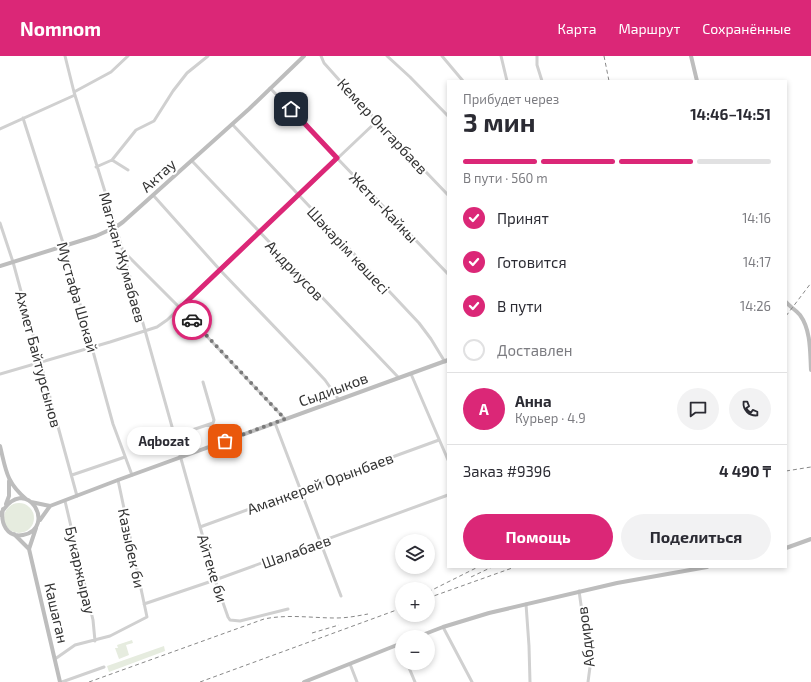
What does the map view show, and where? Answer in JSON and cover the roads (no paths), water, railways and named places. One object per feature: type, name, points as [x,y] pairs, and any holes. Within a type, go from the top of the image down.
[{"type":"street","name":"Магжан Жумабаев","points":[[65,56],[96,167],[116,227],[180,458]]},
{"type":"street","points":[[0,129],[75,94],[112,72],[128,56]]},
{"type":"street","points":[[96,167],[112,160],[136,130],[154,122],[187,73],[196,64],[208,56]]},
{"type":"street","name":"Актау","points":[[0,266],[96,236],[116,227],[192,161],[304,56]]},
{"type":"street","name":"Кемер Онгарбаев","points":[[321,56],[324,63],[447,194]]},
{"type":"street","points":[[387,56],[410,76],[447,115]]},
{"type":"street","points":[[442,56],[461,80]]},
{"type":"street","points":[[502,56],[507,80]]},
{"type":"street","points":[[537,56],[537,65],[542,80]]},
{"type":"street","points":[[691,56],[698,80]]},
{"type":"street","name":"Жеты-Кайкы","points":[[270,88],[447,273]]},
{"type":"street","name":"Мустафа Шокай","points":[[23,118],[64,246],[113,424],[132,475]]},
{"type":"street","points":[[0,374],[145,331],[168,320],[377,121]]},
{"type":"street","name":"Шәкәрім көшесі","points":[[232,124],[298,196],[419,323],[446,361]]},
{"type":"street","points":[[112,160],[128,170]]},
{"type":"street","name":"Андриусов","points":[[192,161],[259,233],[399,378]]},
{"type":"street","points":[[153,195],[220,270],[310,364],[324,380],[338,400]]},
{"type":"street","name":"Ахмет Байтурсынов","points":[[0,223],[13,262],[77,496]]},
{"type":"street","points":[[122,251],[180,308],[285,419]]},
{"type":"street","points":[[787,303],[799,314],[810,340],[811,370]]},
{"type":"street","name":"Сыдиыков","points":[[50,506],[446,361]]},
{"type":"street","points":[[411,374],[447,458]]},
{"type":"street","points":[[174,436],[213,423],[214,420],[203,382]]},
{"type":"street","points":[[275,423],[302,490],[341,596]]},
{"type":"street","points":[[210,425],[215,445]]},
{"type":"street","name":"Аманкерей Орынбаев","points":[[200,527],[439,440]]},
{"type":"street","points":[[0,446],[9,480],[15,490],[31,502],[50,506],[35,528],[25,535],[12,534],[0,529]]},
{"type":"street","points":[[72,475],[125,457]]},
{"type":"street","name":"Айтеке би","points":[[180,458],[215,580],[230,620],[240,621],[288,609]]},
{"type":"street","points":[[9,480],[8,496],[2,515],[4,525],[29,550],[38,523],[38,512],[31,502]]},
{"type":"street","name":"Казыбек би","points":[[95,641],[110,636],[147,617],[118,480]]},
{"type":"street","name":"Шалабаев","points":[[144,604],[215,580],[447,495]]},
{"type":"street","points":[[0,515],[4,507],[15,499],[26,499]]},
{"type":"street","name":"Букаржырау","points":[[65,501],[93,620],[95,641]]},
{"type":"street","points":[[787,548],[811,539]]},
{"type":"street","name":"Кашаган","points":[[29,550],[61,682]]},
{"type":"street","points":[[434,630],[489,613],[579,591],[701,568]]},
{"type":"street","name":"Абдиров","points":[[579,591],[590,667],[588,682]]},
{"type":"street","points":[[526,604],[530,682]]},
{"type":"street","points":[[443,626],[472,682]]},
{"type":"street","points":[[55,659],[75,645],[95,641]]},
{"type":"street","points":[[304,682],[395,646]]},
{"type":"street","points":[[350,664],[358,682]]},
{"type":"street","points":[[61,682],[104,667]]},
{"type":"street","points":[[410,670],[415,682]]},
{"type":"railway","points":[[604,56],[609,80]]},
{"type":"railway","points":[[787,315],[811,283]]},
{"type":"railway","points":[[787,471],[811,467]]},
{"type":"railway","points":[[435,588],[476,568]]},
{"type":"railway","points":[[471,577],[490,568]]},
{"type":"railway","points":[[435,596],[512,568]]},
{"type":"railway","points":[[200,682],[395,611]]},
{"type":"railway","points":[[89,682],[264,619],[291,616],[340,618],[368,614]]},
{"type":"railway","points":[[312,633],[339,625]]},
{"type":"place","name":"Aqbozat","points":[[225,441]]}]
